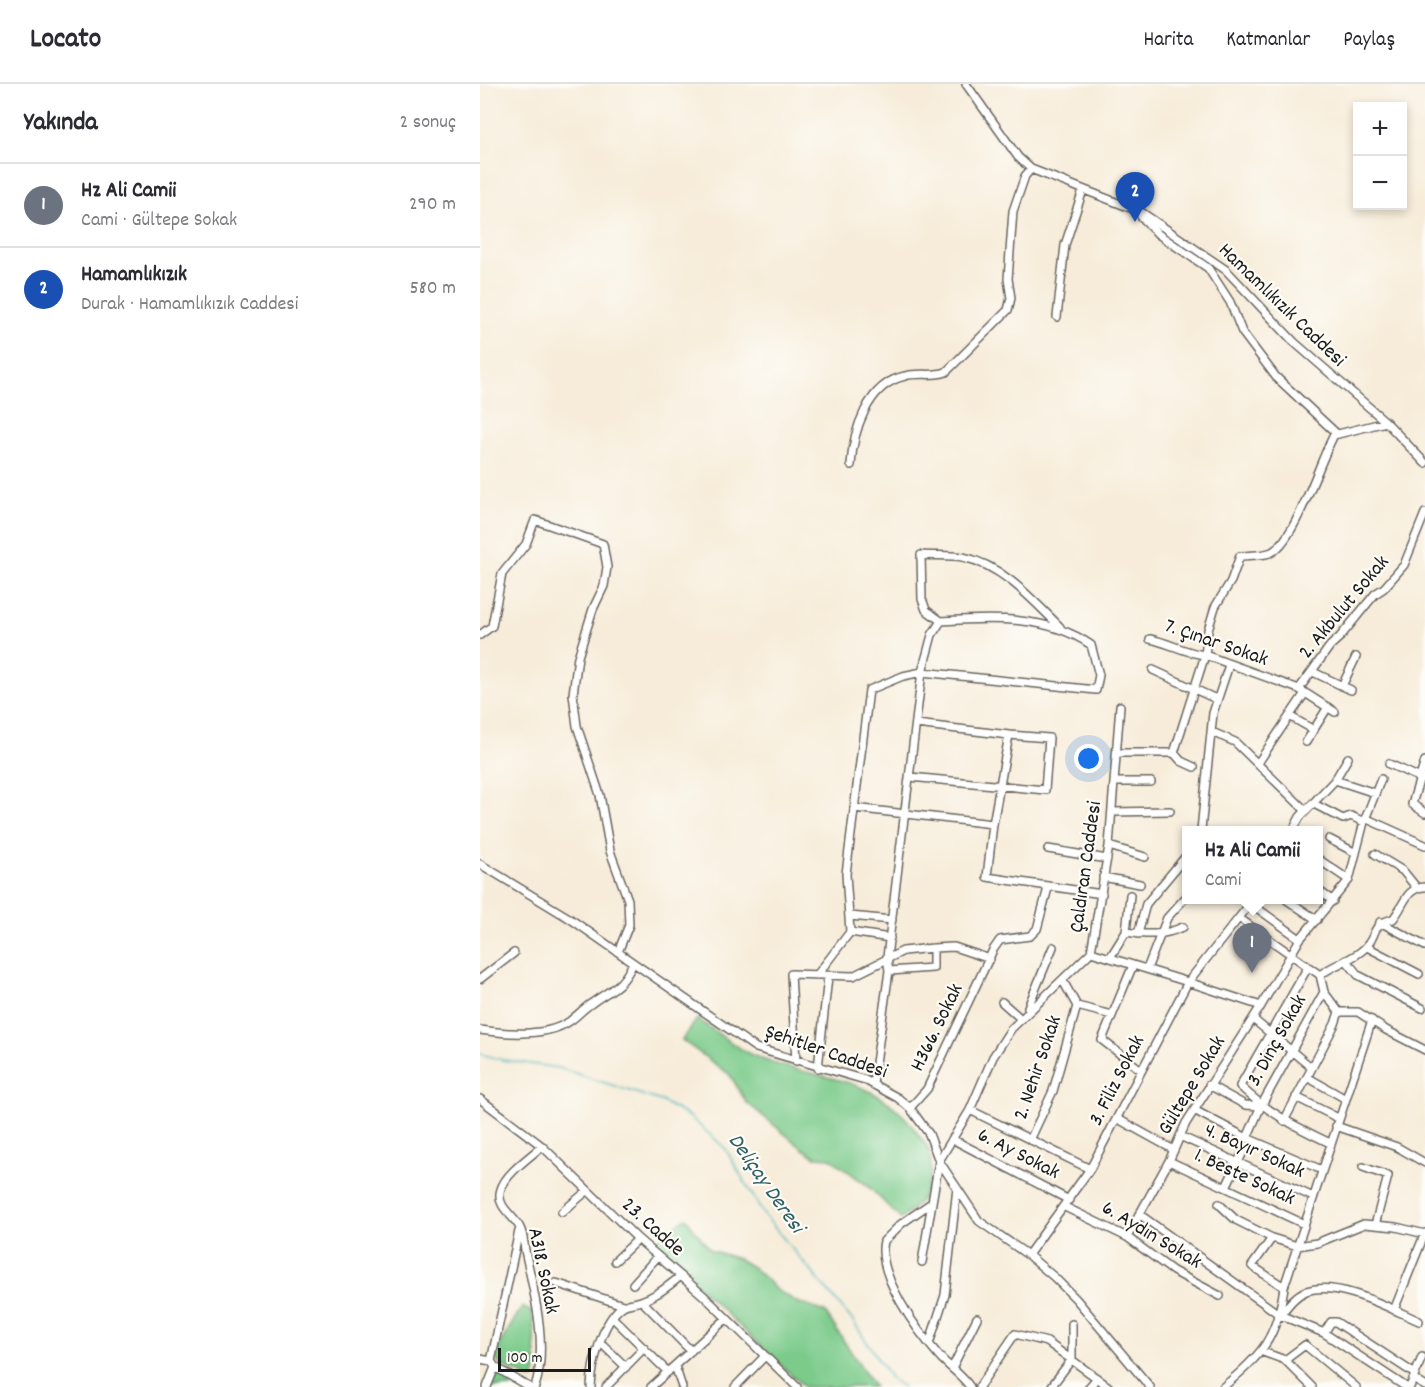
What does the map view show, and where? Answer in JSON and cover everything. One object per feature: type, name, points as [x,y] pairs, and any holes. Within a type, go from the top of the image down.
[{"type":"street","name":"Hamamlıkızık Caddesi","points":[[966,84],[1018,157],[1031,170],[1135,209],[1226,270],[1294,342],[1386,422],[1425,463]]},
{"type":"street","points":[[851,465],[853,439],[859,421],[879,391],[903,376],[946,372],[962,354],[1001,320],[1008,310],[1011,298],[1008,279],[1013,211],[1025,176],[1031,170]]},
{"type":"street","points":[[1057,317],[1065,245],[1083,190]]},
{"type":"street","points":[[1135,209],[1158,234],[1208,268],[1230,302],[1242,332],[1276,377],[1337,434]]},
{"type":"street","points":[[1174,753],[1205,655],[1208,630],[1215,607],[1231,581],[1240,556],[1270,554],[1281,546],[1298,517],[1322,456],[1337,434],[1386,422]]},
{"type":"street","name":"2. Akbulut Sokak","points":[[1302,691],[1330,646],[1375,594],[1384,588],[1404,565],[1425,513]]},
{"type":"street","points":[[480,635],[492,626],[502,574],[526,544],[535,520],[603,544],[607,567],[604,586],[580,648],[573,694],[577,726],[589,754],[600,795],[610,851],[628,900],[629,925],[618,952]]},
{"type":"street","points":[[817,975],[850,932],[846,874],[869,690],[903,676],[922,672],[1096,690],[1099,675],[1091,645],[1060,627],[1030,597],[996,570],[964,557],[921,555],[922,599],[926,610],[941,621],[985,618],[1060,627]]},
{"type":"street","points":[[873,1084],[889,971],[887,957],[922,672],[932,635],[941,621]]},
{"type":"street","name":"7. Çınar Sokak","points":[[1150,639],[1170,643],[1190,654],[1205,655],[1302,691],[1335,712]]},
{"type":"street","points":[[1342,686],[1356,657]]},
{"type":"street","points":[[1202,826],[1216,699],[1229,665]]},
{"type":"street","points":[[1153,670],[1216,699]]},
{"type":"street","points":[[1313,672],[1352,690]]},
{"type":"street","points":[[1258,764],[1290,717],[1302,691]]},
{"type":"street","name":"Çaldıran Caddesi","points":[[939,1161],[970,1110],[993,1058],[1011,1029],[1091,952],[1109,846],[1119,706]]},
{"type":"street","points":[[1306,742],[1328,707]]},
{"type":"street","points":[[1290,717],[1314,730]]},
{"type":"street","points":[[910,777],[1045,790],[1049,738],[916,724]]},
{"type":"street","points":[[1212,732],[1235,742],[1306,811]]},
{"type":"street","points":[[1008,735],[993,824],[987,877],[1048,888],[1101,894]]},
{"type":"street","points":[[1117,753],[1174,753],[1181,761],[1194,766]]},
{"type":"street","points":[[1296,826],[1306,811],[1335,780],[1348,758]]},
{"type":"street","points":[[1425,760],[1422,779],[1412,804],[1425,813]]},
{"type":"street","points":[[1389,764],[1422,779]]},
{"type":"street","name":"Gültepe Sokak","points":[[1127,1237],[1209,1085],[1253,1019],[1300,939],[1334,901],[1348,880],[1365,820],[1381,778]]},
{"type":"street","points":[[1335,780],[1375,794]]},
{"type":"street","points":[[1114,782],[1150,783]]},
{"type":"street","points":[[1314,804],[1343,819],[1351,816],[1365,820],[1425,845]]},
{"type":"street","points":[[854,808],[993,824]]},
{"type":"street","points":[[1112,812],[1170,811]]},
{"type":"street","points":[[1329,839],[1356,853]]},
{"type":"street","points":[[1109,846],[1145,857]]},
{"type":"street","points":[[1048,849],[1107,859]]},
{"type":"street","points":[[1375,854],[1403,871],[1416,887]]},
{"type":"street","points":[[1138,934],[1146,904],[1182,861]]},
{"type":"street","points":[[1323,862],[1348,880]]},
{"type":"street","name":"Şehitler Caddesi","points":[[480,864],[569,918],[756,1048],[873,1084],[910,1108],[929,1134],[939,1161],[979,1221],[1028,1255],[1076,1299],[1150,1387]]},
{"type":"street","points":[[1103,877],[1140,884]]},
{"type":"street","points":[[1320,975],[1366,947],[1380,922],[1393,919],[1411,891],[1416,887],[1425,887]]},
{"type":"street","name":"H366. Sokak","points":[[910,1108],[927,1089],[1000,940],[1030,936],[1037,929],[1048,888]]},
{"type":"street","points":[[1323,893],[1334,901]]},
{"type":"street","points":[[1111,956],[1126,932],[1130,895]]},
{"type":"street","points":[[1147,969],[1167,918],[1182,901]]},
{"type":"street","name":"3. Filiz Sokak","points":[[1028,1255],[1067,1204],[1090,1169],[1188,982],[1250,904]]},
{"type":"street","points":[[1254,904],[1300,939]]},
{"type":"street","points":[[1293,904],[1317,920]]},
{"type":"street","points":[[850,916],[892,920]]},
{"type":"street","points":[[1239,918],[1320,975],[1324,992],[1339,1012]]},
{"type":"street","points":[[1380,922],[1425,946]]},
{"type":"street","points":[[1126,932],[1160,934],[1182,927]]},
{"type":"street","points":[[850,932],[890,938]]},
{"type":"street","points":[[796,1061],[791,974],[828,977],[853,976],[866,972],[887,957],[903,951],[933,948],[954,947],[990,958]]},
{"type":"street","points":[[1002,1002],[1023,1016],[1053,947]]},
{"type":"street","points":[[1366,947],[1419,974]]},
{"type":"street","points":[[889,971],[933,968],[933,948]]},
{"type":"street","points":[[1091,952],[1111,956],[1261,1006]]},
{"type":"street","points":[[480,979],[514,953]]},
{"type":"street","points":[[1346,960],[1358,975],[1422,1008]]},
{"type":"street","points":[[480,1030],[511,1033],[555,1027],[569,1022],[593,1002],[616,989],[627,978],[633,963]]},
{"type":"street","points":[[1133,965],[1102,1040],[1142,1070]]},
{"type":"street","points":[[1308,967],[1240,1086],[1261,1106],[1284,1121],[1330,1143]]},
{"type":"street","points":[[818,1068],[828,977]]},
{"type":"street","points":[[1063,981],[1077,1006]]},
{"type":"street","name":"3. Dinç Sokak","points":[[1247,1138],[1261,1106],[1324,992]]},
{"type":"street","name":"2. Nehir Sokak","points":[[1030,1140],[1053,1090],[1077,1006],[1112,1015]]},
{"type":"street","points":[[1339,1012],[1358,1012],[1386,1030],[1425,1050]]},
{"type":"street","points":[[1284,1121],[1339,1012]]},
{"type":"street","points":[[1253,1019],[1312,1068]]},
{"type":"street","points":[[1280,1315],[1284,1287],[1344,1098],[1372,1020]]},
{"type":"street","points":[[1307,1077],[1344,1098]]},
{"type":"street","points":[[1209,1085],[1245,1105],[1261,1106]]},
{"type":"street","points":[[1296,1097],[1337,1122],[1397,1147],[1425,1163]]},
{"type":"street","name":"23. Cadde","points":[[480,1099],[542,1146],[638,1239],[727,1318],[797,1387]]},
{"type":"street","points":[[970,1110],[1090,1169]]},
{"type":"street","points":[[1194,1110],[1247,1138],[1322,1170]]},
{"type":"street","points":[[1118,1119],[1174,1150]]},
{"type":"street","name":"4. Bayır Sokak","points":[[1180,1136],[1313,1197]]},
{"type":"street","name":"6. Ay Sokak","points":[[952,1139],[1067,1204]]},
{"type":"street","name":"A318. Sokak","points":[[535,1387],[540,1347],[533,1288],[520,1228],[505,1211],[500,1195],[501,1188],[542,1146]]},
{"type":"street","points":[[1226,1187],[1244,1150]]},
{"type":"street","points":[[922,1262],[939,1161]]},
{"type":"street","name":"1. Beste Sokak","points":[[1169,1161],[1304,1224]]},
{"type":"street","points":[[1363,1167],[1388,1176],[1375,1225]]},
{"type":"street","points":[[929,1344],[945,1295],[957,1188]]},
{"type":"street","points":[[562,1212],[587,1191]]},
{"type":"street","points":[[931,1203],[891,1233],[882,1248],[884,1263],[899,1298],[929,1344],[970,1387]]},
{"type":"street","name":"6. Aydın Sokak","points":[[1067,1204],[1127,1237],[1173,1271],[1220,1296]]},
{"type":"street","points":[[1219,1204],[1236,1220],[1272,1238],[1297,1246],[1317,1243],[1364,1224],[1425,1234],[1394,1310]]},
{"type":"street","points":[[1139,1214],[1280,1315],[1324,1333],[1408,1387],[1422,1357]]},
{"type":"street","points":[[488,1387],[520,1228]]},
{"type":"street","points":[[1272,1238],[1252,1266],[1284,1287]]},
{"type":"street","points":[[615,1262],[638,1239]]},
{"type":"street","points":[[633,1284],[658,1256]]},
{"type":"street","points":[[556,1283],[623,1305],[642,1301],[662,1291],[681,1276]]},
{"type":"street","points":[[1223,1387],[1263,1352],[1280,1315],[1291,1301],[1305,1292],[1317,1289],[1355,1295],[1419,1321]]},
{"type":"street","points":[[642,1301],[691,1351]]},
{"type":"street","points":[[591,1387],[594,1360],[600,1342],[623,1305]]},
{"type":"street","points":[[613,1318],[668,1372]]},
{"type":"street","points":[[651,1387],[727,1318]]},
{"type":"street","points":[[952,1368],[977,1318]]},
{"type":"street","points":[[1324,1333],[1331,1322],[1341,1324],[1425,1386]]},
{"type":"street","points":[[1051,1387],[1072,1359],[1072,1324]]},
{"type":"street","points":[[979,1387],[1015,1334],[1047,1342],[1109,1387]]},
{"type":"street","points":[[600,1342],[626,1367]]},
{"type":"street","points":[[1285,1360],[1305,1345],[1356,1387]]},
{"type":"street","points":[[606,1387],[644,1348]]},
{"type":"street","points":[[1263,1352],[1285,1360],[1312,1387]]},
{"type":"street","points":[[735,1387],[765,1356]]},
{"type":"street","points":[[480,1359],[493,1364],[529,1387]]},
{"type":"street","points":[[675,1366],[682,1387]]},
{"type":"street","points":[[1089,1387],[1097,1378]]},
{"type":"green space","points":[[697,1019],[750,1054],[862,1088],[882,1098],[901,1113],[923,1140],[930,1154],[931,1172],[927,1188],[915,1207],[901,1219],[869,1187],[830,1158],[816,1157],[803,1149],[746,1102],[730,1075],[682,1040]]},
{"type":"green space","points":[[686,1218],[710,1250],[739,1259],[754,1268],[778,1291],[797,1302],[825,1312],[874,1387],[804,1387],[652,1243]]},
{"type":"green space","points":[[522,1307],[532,1312],[537,1367],[533,1380],[500,1365],[496,1359],[498,1347]]},
{"type":"green space","points":[[498,1373],[515,1382],[512,1387],[490,1387]]},
{"type":"waterway","name":"Deliçay Deresi","points":[[480,1054],[503,1060],[559,1068],[661,1101],[690,1117],[725,1148],[764,1215],[853,1321],[891,1379],[903,1387]]},
{"type":"place","name":"Hamamlıkızık","points":[[1135,222]]},
{"type":"place","name":"Hz Ali Camii","points":[[1252,973]]}]
